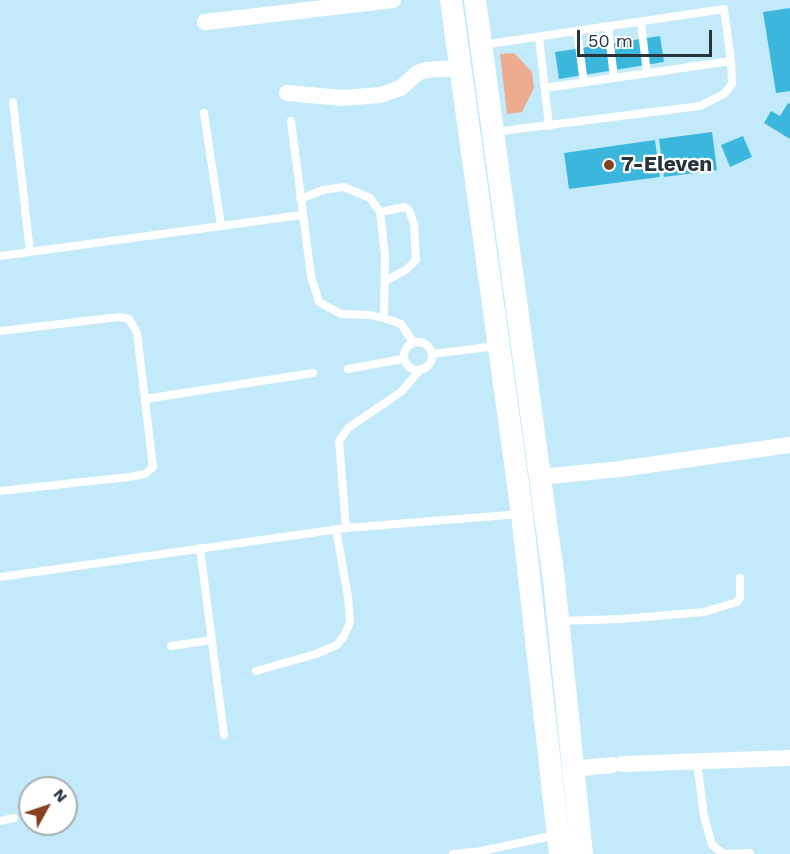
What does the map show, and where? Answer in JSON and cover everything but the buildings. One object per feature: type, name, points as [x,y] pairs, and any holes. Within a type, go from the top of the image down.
[{"type":"main road","points":[[451,0],[522,514],[559,845]]},
{"type":"main road","points":[[475,0],[540,477],[558,621],[582,854]]},
{"type":"street","points":[[205,22],[393,0]]},
{"type":"street","points":[[287,93],[342,98],[380,95],[401,88],[417,73],[426,70],[460,68]]},
{"type":"street","points":[[540,477],[620,469],[790,445]]},
{"type":"street","points":[[573,769],[617,765],[790,759]]},
{"type":"lane","points":[[482,45],[641,23],[724,4],[732,84],[724,94],[700,106],[494,132]]},
{"type":"lane","points":[[641,23],[647,73]]},
{"type":"lane","points":[[608,27],[614,78]]},
{"type":"lane","points":[[577,31],[584,83]]},
{"type":"lane","points":[[539,37],[549,126]]},
{"type":"lane","points":[[545,88],[731,61]]},
{"type":"lane","points":[[13,102],[30,252]]},
{"type":"lane","points":[[204,113],[221,226]]},
{"type":"lane","points":[[291,121],[314,292],[320,302],[341,314],[384,318],[400,324],[413,342],[425,344],[432,354]]},
{"type":"lane","points":[[300,199],[323,190],[344,187],[370,198],[380,212],[385,281],[384,318]]},
{"type":"lane","points":[[380,212],[405,207],[414,225],[416,260],[406,270],[385,281]]},
{"type":"lane","points":[[0,256],[302,215]]},
{"type":"lane","points":[[0,331],[119,317],[129,319],[137,333],[153,467],[150,471],[129,477],[0,491]]},
{"type":"lane","points":[[413,342],[404,352],[404,359],[412,370],[419,371]]},
{"type":"lane","points":[[432,354],[499,345]]},
{"type":"lane","points":[[346,528],[339,441],[348,428],[401,392],[419,371],[429,365],[432,354]]},
{"type":"lane","points":[[348,369],[404,359]]},
{"type":"lane","points":[[145,399],[313,373]]},
{"type":"lane","points":[[0,577],[336,529],[522,514]]},
{"type":"lane","points":[[256,671],[316,654],[337,645],[344,636],[350,622],[336,529]]},
{"type":"lane","points":[[200,548],[224,735]]},
{"type":"lane","points":[[558,621],[621,619],[704,612],[732,606],[740,598],[740,578]]},
{"type":"lane","points":[[171,646],[212,640]]},
{"type":"lane","points":[[697,762],[704,816],[712,845],[724,854],[750,853]]},
{"type":"lane","points":[[0,821],[14,818]]},
{"type":"lane","points":[[453,854],[559,845]]},
{"type":"shaded area","points":[[514,53],[532,72],[534,88],[522,112],[507,114],[500,54]]},
{"type":"place","name":"7-Eleven","points":[[609,165]]}]
